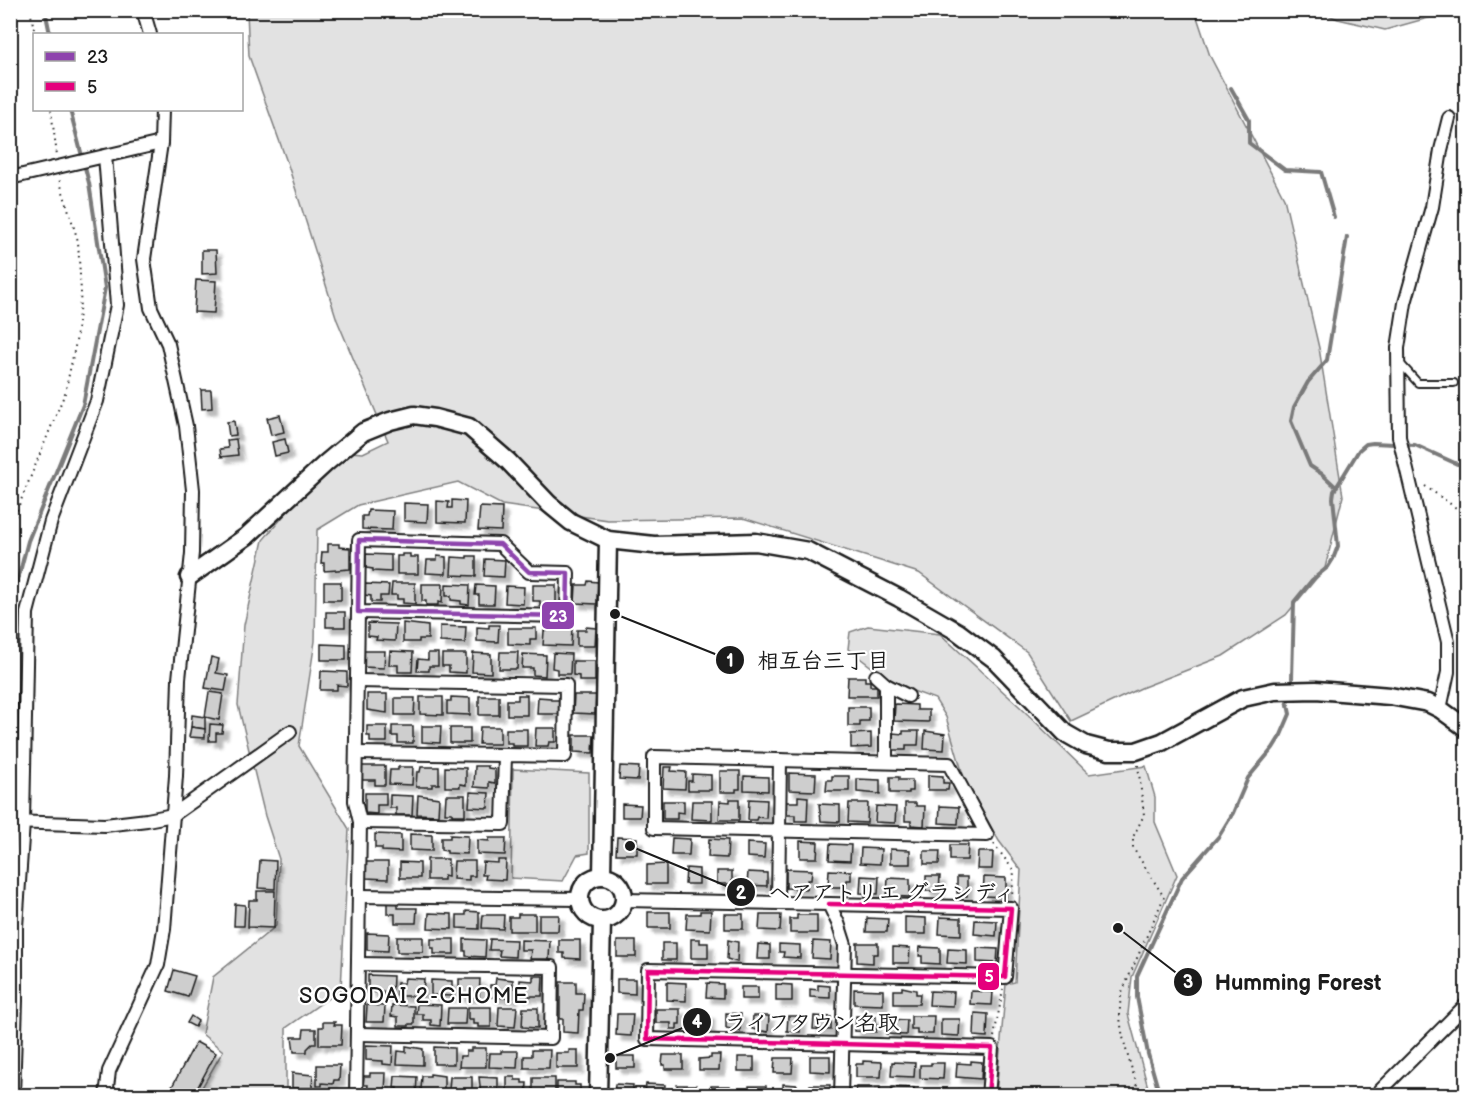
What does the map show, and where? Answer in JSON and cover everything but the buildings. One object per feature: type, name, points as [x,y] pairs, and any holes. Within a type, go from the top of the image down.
[{"type":"street","points":[[143,10],[150,33]]},
{"type":"street","points":[[106,1095],[109,1071],[159,965],[173,815],[179,679],[192,553],[193,490],[186,426],[168,344],[151,308],[144,259],[161,143],[162,111]]},
{"type":"street","points":[[1440,709],[1448,672],[1448,642],[1399,437],[1398,348],[1404,303],[1432,207],[1449,117]]},
{"type":"street","points":[[10,178],[161,143]]},
{"type":"street","points":[[13,1095],[16,1001],[16,822],[27,613],[51,521],[98,401],[117,305],[101,157]]},
{"type":"street","points":[[189,578],[247,536],[363,432],[390,421],[414,415],[435,417],[469,427],[501,455],[549,504],[571,522],[608,540],[654,545],[756,542],[808,551],[899,597],[958,632],[994,659],[1065,733],[1086,745],[1109,752],[1136,751],[1162,742],[1243,698],[1275,691],[1316,690],[1390,696],[1428,703],[1467,729]]},
{"type":"street","points":[[356,1095],[360,896],[360,822],[355,801],[359,540],[500,544],[529,572],[568,573],[567,616],[358,612]]},
{"type":"street","points":[[602,876],[608,540]]},
{"type":"street","points":[[886,762],[881,680],[908,696]]},
{"type":"street","points":[[356,753],[565,756],[566,686],[357,681]]},
{"type":"street","points":[[16,822],[105,825],[173,815],[290,732]]},
{"type":"street","points":[[360,822],[503,824],[505,754]]},
{"type":"street","points":[[654,757],[886,762],[949,764],[987,834],[654,828],[654,757]]},
{"type":"street","points":[[778,902],[780,760]]},
{"type":"street","points":[[602,876],[620,886],[624,900],[619,912],[608,920],[602,921],[595,920],[584,912],[579,899],[580,892],[589,880],[602,876]]},
{"type":"street","points":[[360,896],[579,899]]},
{"type":"street","points":[[624,900],[1011,908],[1005,977],[648,970],[647,1039],[992,1048],[988,1095]]},
{"type":"street","points":[[829,904],[845,945],[841,1095]]},
{"type":"street","points":[[597,1095],[602,921]]},
{"type":"street","points":[[358,964],[552,967],[551,1038],[358,1034]]},
{"type":"street","points":[[1375,1095],[1467,1005]]},
{"type":"lane","points":[[1398,361],[1418,383],[1454,383]]},
{"type":"path","points":[[30,10],[35,33]]},
{"type":"path","points":[[10,527],[64,393],[76,342],[81,292],[78,241],[60,180],[62,166],[51,111]]},
{"type":"path","points":[[1408,474],[1467,515]]},
{"type":"path","points":[[1136,751],[1144,815],[1132,837],[1133,848],[1164,897],[1119,1003],[1119,1018],[1140,1095]]},
{"type":"path","points":[[987,834],[1014,871],[1011,908]]},
{"type":"path","points":[[992,1048],[1005,977]]},
{"type":"shaded area","points":[[247,11],[1195,11],[1210,56],[1284,198],[1319,348],[1343,496],[1325,568],[1286,615],[1223,656],[1141,688],[1071,721],[1027,652],[919,573],[743,518],[608,520],[502,505],[458,482],[358,505],[317,530],[315,641],[299,746],[349,829],[341,989],[286,1028],[286,1095],[197,1096],[223,1051],[202,1034],[213,977],[276,926],[279,859],[265,816],[238,705],[244,625],[263,540],[300,497],[349,452],[363,453],[388,441],[337,320],[288,165],[249,56]]},
{"type":"shaded area","points":[[1318,11],[1453,11],[1385,30],[1338,19]]},
{"type":"shaded area","points":[[868,626],[940,634],[1089,774],[1146,766],[1155,797],[1155,822],[1177,875],[1132,977],[1128,1014],[1150,1095],[996,1095],[1006,984],[1015,982],[1021,870],[999,841],[964,778],[946,717],[935,699],[894,684],[848,649],[850,632]]},
{"type":"shaded area","points":[[513,769],[589,773],[589,853],[577,855],[563,881],[511,878]]},
{"type":"waterway","points":[[45,10],[50,33]]},
{"type":"waterway","points":[[1231,88],[1249,120],[1249,143],[1285,170],[1321,172],[1334,217]]},
{"type":"waterway","points":[[10,629],[15,591],[28,541],[83,405],[105,288],[89,183],[70,111]]},
{"type":"waterway","points":[[1336,487],[1310,466],[1291,421],[1294,407],[1308,382],[1327,360],[1347,237]]},
{"type":"waterway","points":[[1292,679],[1294,602],[1333,559],[1338,546],[1334,491],[1359,450],[1366,444],[1373,443],[1415,445],[1457,464],[1466,464]]},
{"type":"waterway","points":[[1160,1096],[1148,1054],[1137,997],[1137,976],[1182,878],[1219,836],[1233,813],[1248,778],[1281,735],[1290,714],[1287,700]]},
{"type":"transit line","name":"23","points":[[359,540],[500,544],[529,572],[568,573],[567,616],[358,612],[359,540]]},
{"type":"transit line","name":"5","points":[[829,904],[1011,908],[1005,977],[648,970],[647,1039],[992,1048],[988,1096]]},
{"type":"place","name":"相互台三丁目","points":[[615,614]]},
{"type":"place","name":"ヘアアトリエ グランディ","points":[[630,846]]},
{"type":"place","name":"Humming Forest","points":[[1118,928]]},
{"type":"place","name":"ライフタウン名取","points":[[610,1058]]},
{"type":"district","name":"SOGODAI 2-CHOME","points":[[414,995]]}]
